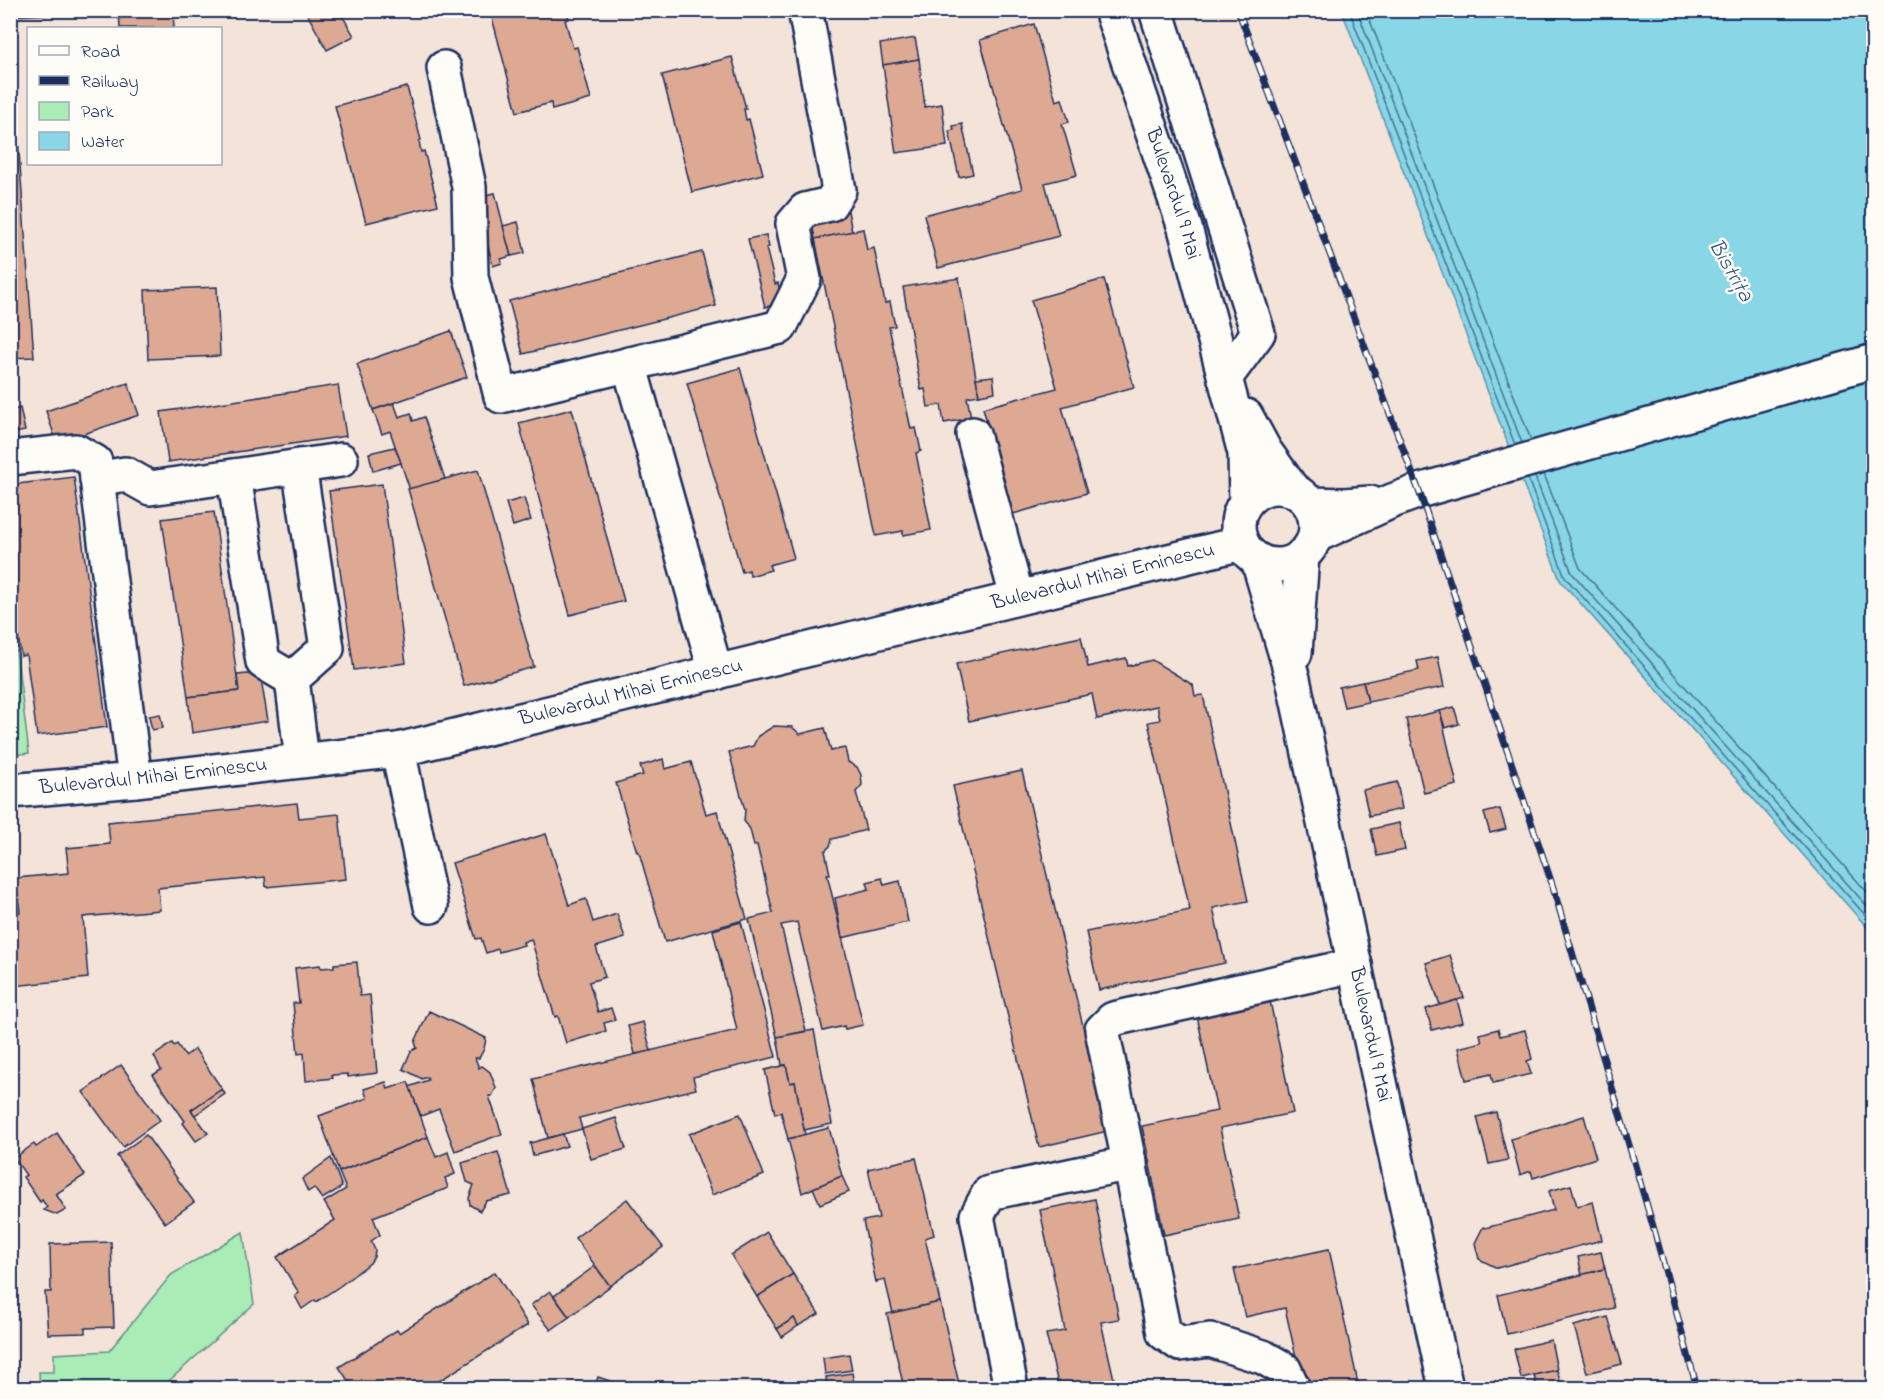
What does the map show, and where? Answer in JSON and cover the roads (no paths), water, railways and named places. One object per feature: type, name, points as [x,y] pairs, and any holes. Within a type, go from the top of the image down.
[{"type":"main road","points":[[444,68],[469,187],[471,277],[501,396],[780,327],[804,279],[792,224],[805,210],[830,204],[839,190],[805,10]]},
{"type":"main road","name":"Bulevardul 9 Mai","points":[[1111,10],[1185,228],[1245,453],[1246,501]]},
{"type":"main road","points":[[1156,10],[1258,333],[1225,378]]},
{"type":"main road","points":[[1305,521],[1345,505],[1392,501],[1498,467],[1874,361]]},
{"type":"main road","points":[[630,364],[716,673]]},
{"type":"main road","name":"Bulevardul 9 Mai","points":[[1225,378],[1305,521],[1293,679]]},
{"type":"main road","points":[[973,434],[1017,597]]},
{"type":"main road","points":[[10,458],[76,451],[95,462],[135,780]]},
{"type":"main road","points":[[97,479],[125,474],[150,488],[341,460]]},
{"type":"main road","points":[[292,679],[327,648],[299,466]]},
{"type":"main road","points":[[234,476],[263,662],[292,679]]},
{"type":"main road","points":[[1275,486],[1305,521],[1292,562],[1281,564],[1269,564],[1250,551],[1238,528],[1239,514],[1246,501],[1259,491],[1275,486]]},
{"type":"main road","name":"Bulevardul 9 Mai","points":[[1250,551],[1293,679],[1446,1389]]},
{"type":"main road","name":"Bulevardul Mihai Eminescu","points":[[10,791],[135,780],[398,750],[1017,597],[1250,551]]},
{"type":"main road","points":[[292,679],[302,760]]},
{"type":"main road","points":[[398,750],[431,906]]},
{"type":"main road","points":[[1293,1389],[1284,1369],[1263,1357],[1210,1340],[1180,1344],[1164,1333],[1102,1030],[1113,1018],[1355,965]]},
{"type":"main road","points":[[1011,1389],[977,1216],[989,1193],[1130,1163]]},
{"type":"water","name":"Bistrița","points":[[1342,11],[1867,11],[1874,47],[1873,934],[1560,580]]},
{"type":"railway","points":[[1238,10],[1419,491],[1552,884],[1655,1233],[1697,1388]]}]
